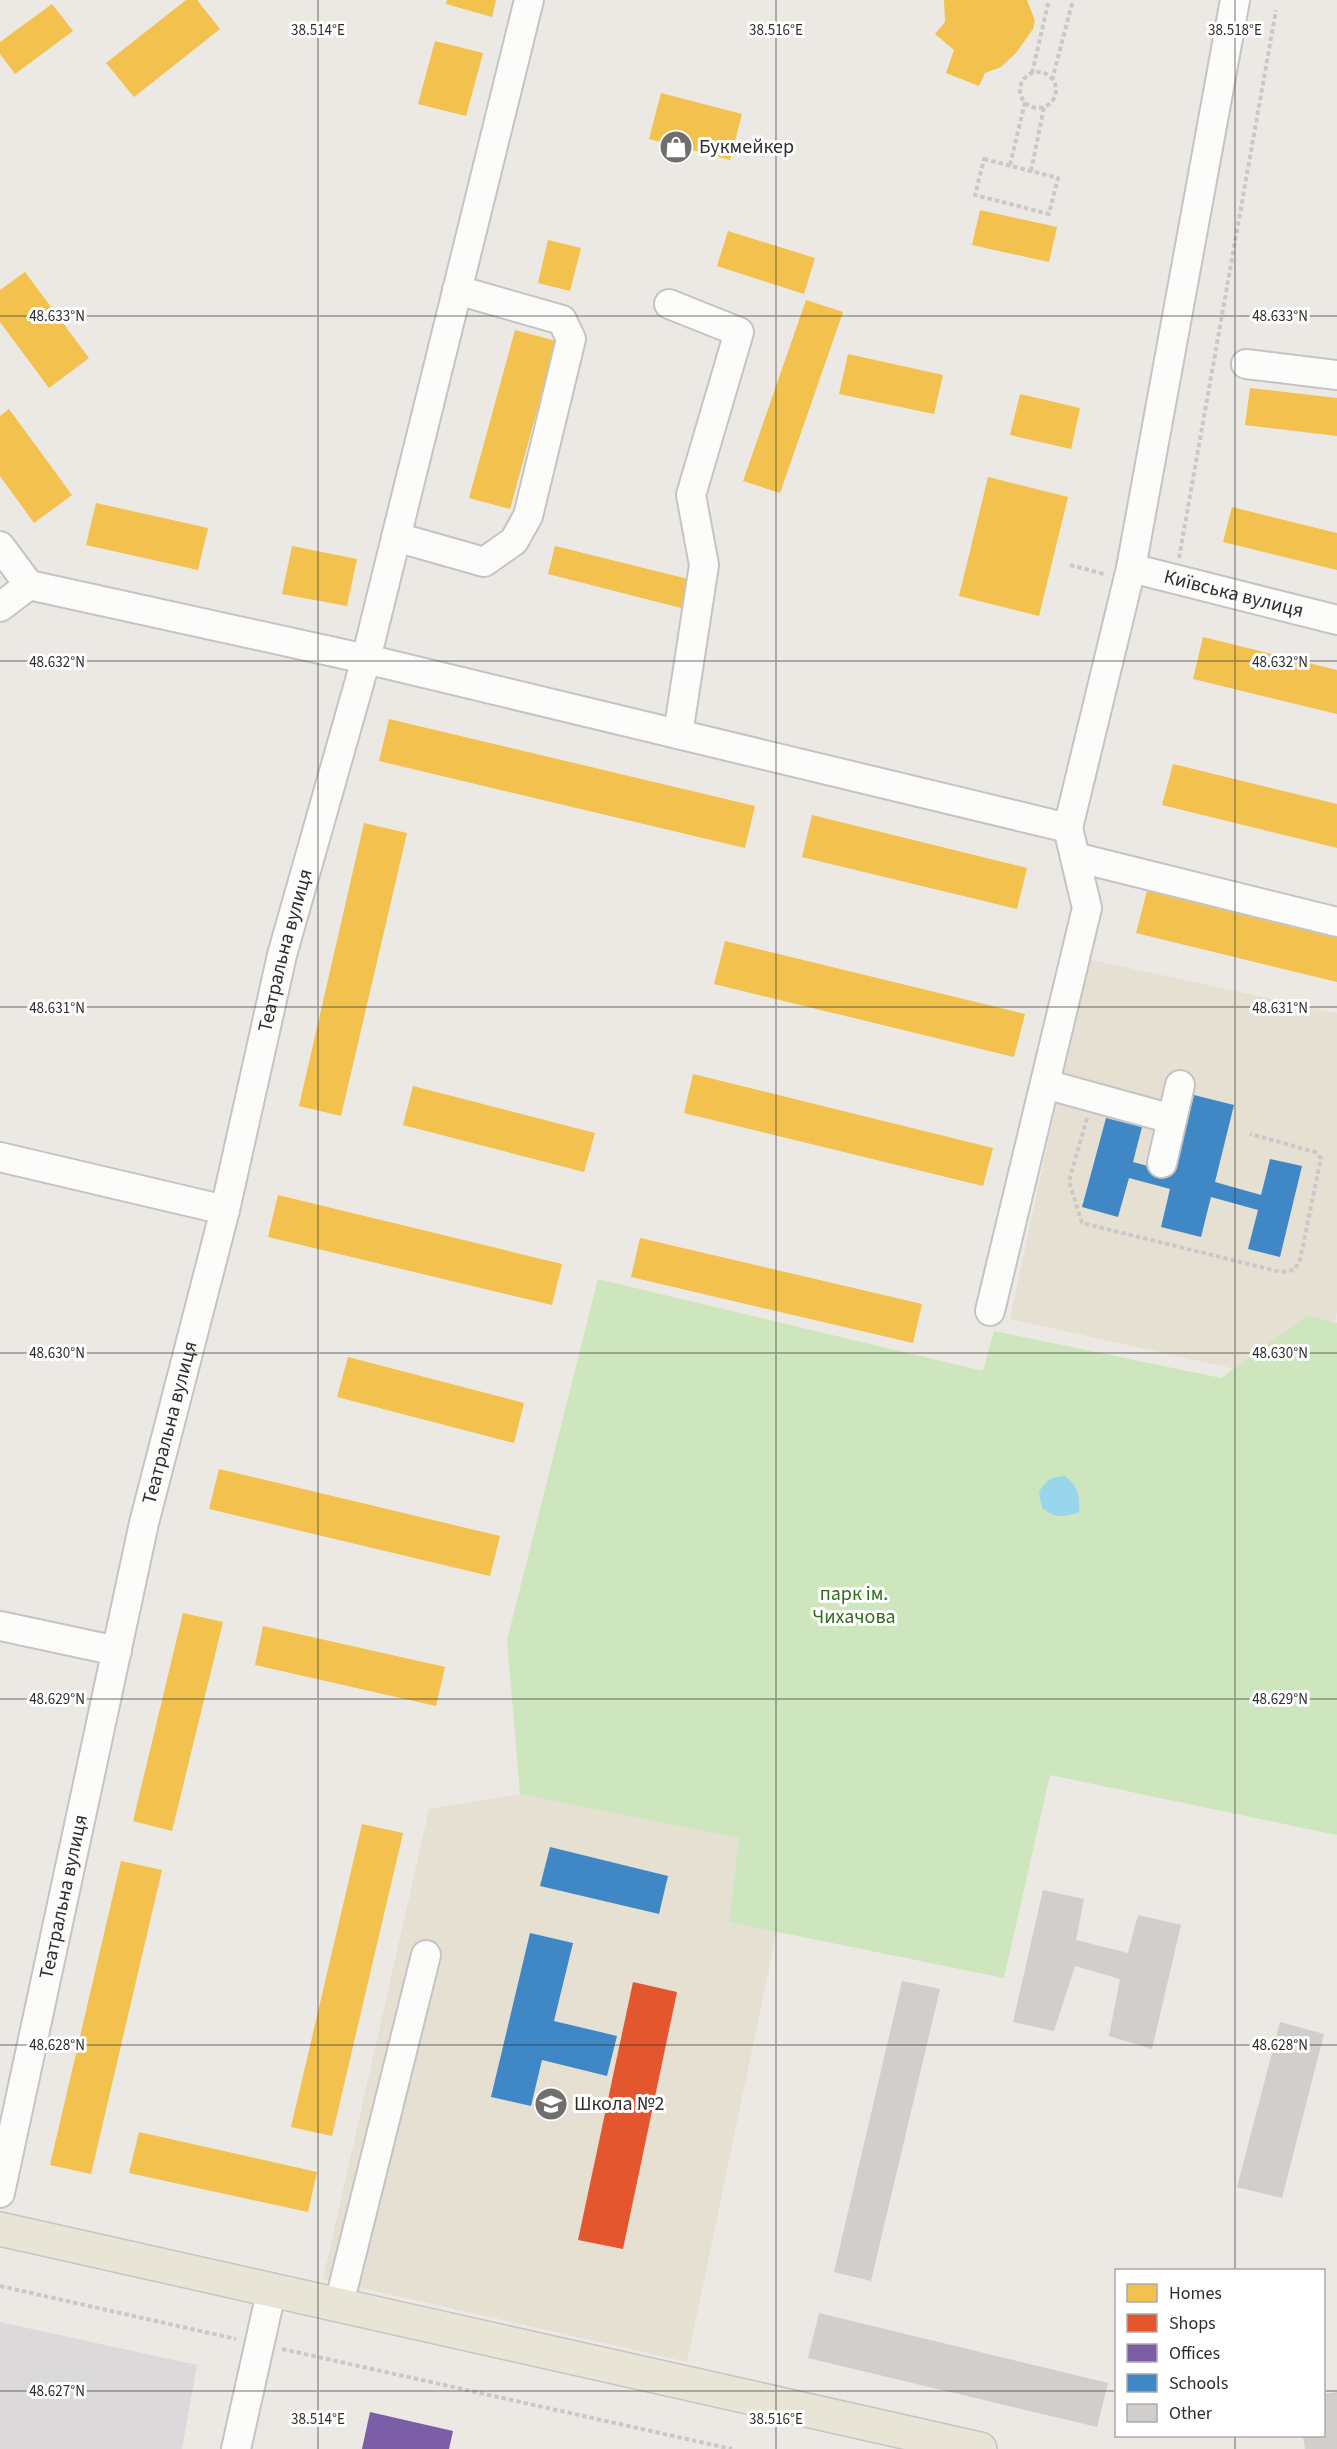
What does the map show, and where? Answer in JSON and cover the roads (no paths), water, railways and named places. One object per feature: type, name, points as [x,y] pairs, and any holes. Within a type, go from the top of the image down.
[{"type":"main road","points":[[0,2229],[272,2288],[980,2449]]},
{"type":"street","name":"Театральна вулиця","points":[[0,2193],[144,1523],[225,1210],[282,955],[366,659],[529,0]]},
{"type":"street","points":[[990,1311],[1087,908],[1068,828],[1129,574],[1235,0]]},
{"type":"street","points":[[396,537],[484,562],[514,541],[528,516],[571,339],[562,320],[457,290]]},
{"type":"street","points":[[669,304],[739,332],[691,495],[704,565],[678,734]]},
{"type":"street","points":[[1246,364],[1337,375]]},
{"type":"street","points":[[0,546],[29,585],[366,659],[1068,828]]},
{"type":"street","name":"Київська вулиця","points":[[1129,574],[1175,579],[1337,620]]},
{"type":"street","points":[[0,607],[29,585]]},
{"type":"street","points":[[1075,857],[1337,922]]},
{"type":"street","points":[[1045,1084],[1172,1119]]},
{"type":"street","points":[[1162,1163],[1180,1085]]},
{"type":"street","points":[[0,1157],[225,1210]]},
{"type":"street","points":[[0,1626],[117,1651]]},
{"type":"street","points":[[339,2304],[426,1955]]},
{"type":"street","points":[[236,2449],[272,2288]]},
{"type":"water","points":[[1065,1476],[1077,1491],[1079,1512],[1064,1516],[1051,1514],[1042,1508],[1039,1492],[1049,1480]]},
{"type":"place","name":"Букмейкер","points":[[676,147]]},
{"type":"place","name":"Школа №2","points":[[551,2104]]},
{"type":"park label","name":"парк ім. Чихачова","points":[[854,1606]]}]
